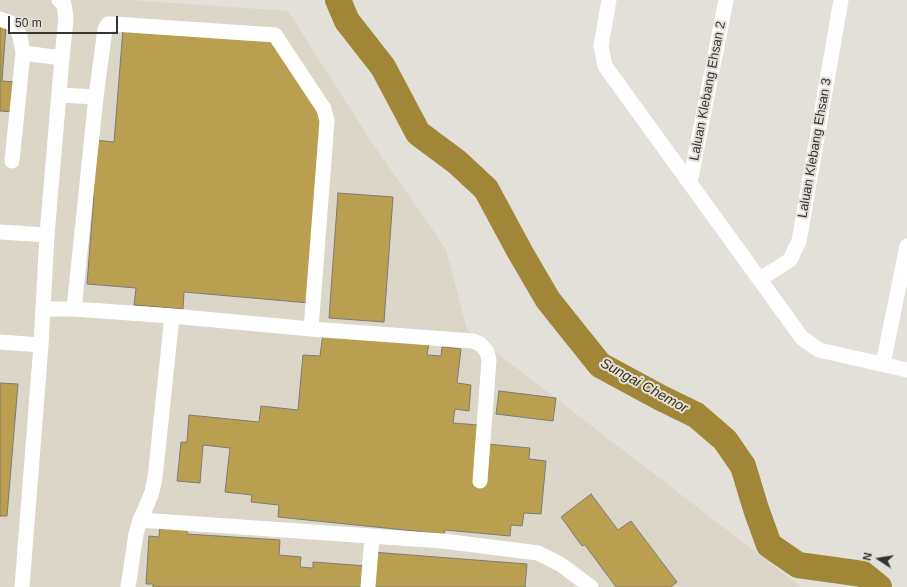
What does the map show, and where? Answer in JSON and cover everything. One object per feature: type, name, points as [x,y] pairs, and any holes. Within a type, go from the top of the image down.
[{"type":"street","points":[[22,587],[41,345],[47,235],[66,19],[64,4],[59,0]]},
{"type":"street","points":[[609,0],[601,46],[605,66],[802,338],[819,350],[907,370]]},
{"type":"street","name":"Laluan Klebang Ehsan 2","points":[[690,182],[726,0]]},
{"type":"street","name":"Laluan Klebang Ehsan 3","points":[[760,279],[790,260],[799,241],[841,0]]},
{"type":"street","points":[[0,19],[10,23],[16,28],[20,36],[23,53],[12,161]]},
{"type":"street","points":[[74,309],[96,97],[105,29],[108,24],[275,35],[324,109],[327,121],[311,329]]},
{"type":"street","points":[[23,53],[62,58]]},
{"type":"street","points":[[59,95],[96,97]]},
{"type":"street","points":[[0,232],[47,235]]},
{"type":"street","points":[[883,364],[907,246]]},
{"type":"street","points":[[43,309],[74,309],[172,316],[311,329],[473,341],[480,344],[487,352],[489,360],[480,481]]},
{"type":"street","points":[[128,587],[136,534],[140,520],[152,492],[155,478],[172,316]]},
{"type":"street","points":[[0,342],[41,345]]},
{"type":"street","points":[[140,520],[443,541],[538,553],[560,564],[591,587]]},
{"type":"street","points":[[368,587],[372,536]]},
{"type":"shaded area","points":[[0,0],[129,0],[288,11],[372,143],[446,249],[467,330],[801,587],[0,587]]},
{"type":"building","points":[[0,26],[6,26],[2,81],[17,82],[15,112],[0,111]]},
{"type":"building","points":[[123,29],[286,43],[325,103],[309,303],[184,292],[183,309],[134,305],[136,288],[87,284],[94,195],[89,194],[94,140],[114,142]]},
{"type":"building","points":[[338,193],[393,197],[384,322],[329,318]]},
{"type":"building","points":[[323,333],[429,343],[427,355],[441,356],[442,347],[461,349],[457,383],[471,385],[469,411],[455,409],[453,423],[478,425],[476,443],[530,448],[529,459],[546,461],[541,514],[524,513],[522,526],[511,525],[510,536],[445,530],[444,534],[278,517],[279,505],[251,502],[252,495],[225,492],[230,448],[203,445],[200,483],[177,481],[181,442],[187,442],[189,415],[259,422],[261,406],[298,410],[303,355],[320,356]]},
{"type":"building","points":[[0,383],[18,384],[7,516],[0,516]]},
{"type":"building","points":[[499,391],[556,398],[553,421],[496,414]]},
{"type":"building","points":[[591,494],[618,530],[631,521],[677,582],[671,587],[616,587],[585,545],[582,546],[561,517]]},
{"type":"building","points":[[160,525],[187,527],[187,534],[280,540],[279,555],[301,557],[300,567],[313,568],[313,562],[367,566],[366,587],[153,587],[153,584],[146,584],[149,536],[159,537]]},
{"type":"building","points":[[372,552],[527,564],[525,587],[370,587]]},
{"type":"waterway","name":"Sungai Chemor","points":[[338,0],[347,21],[383,67],[418,133],[457,162],[486,189],[548,300],[600,365],[696,415],[725,440],[743,466],[769,545],[798,565],[863,574],[879,587]]}]
